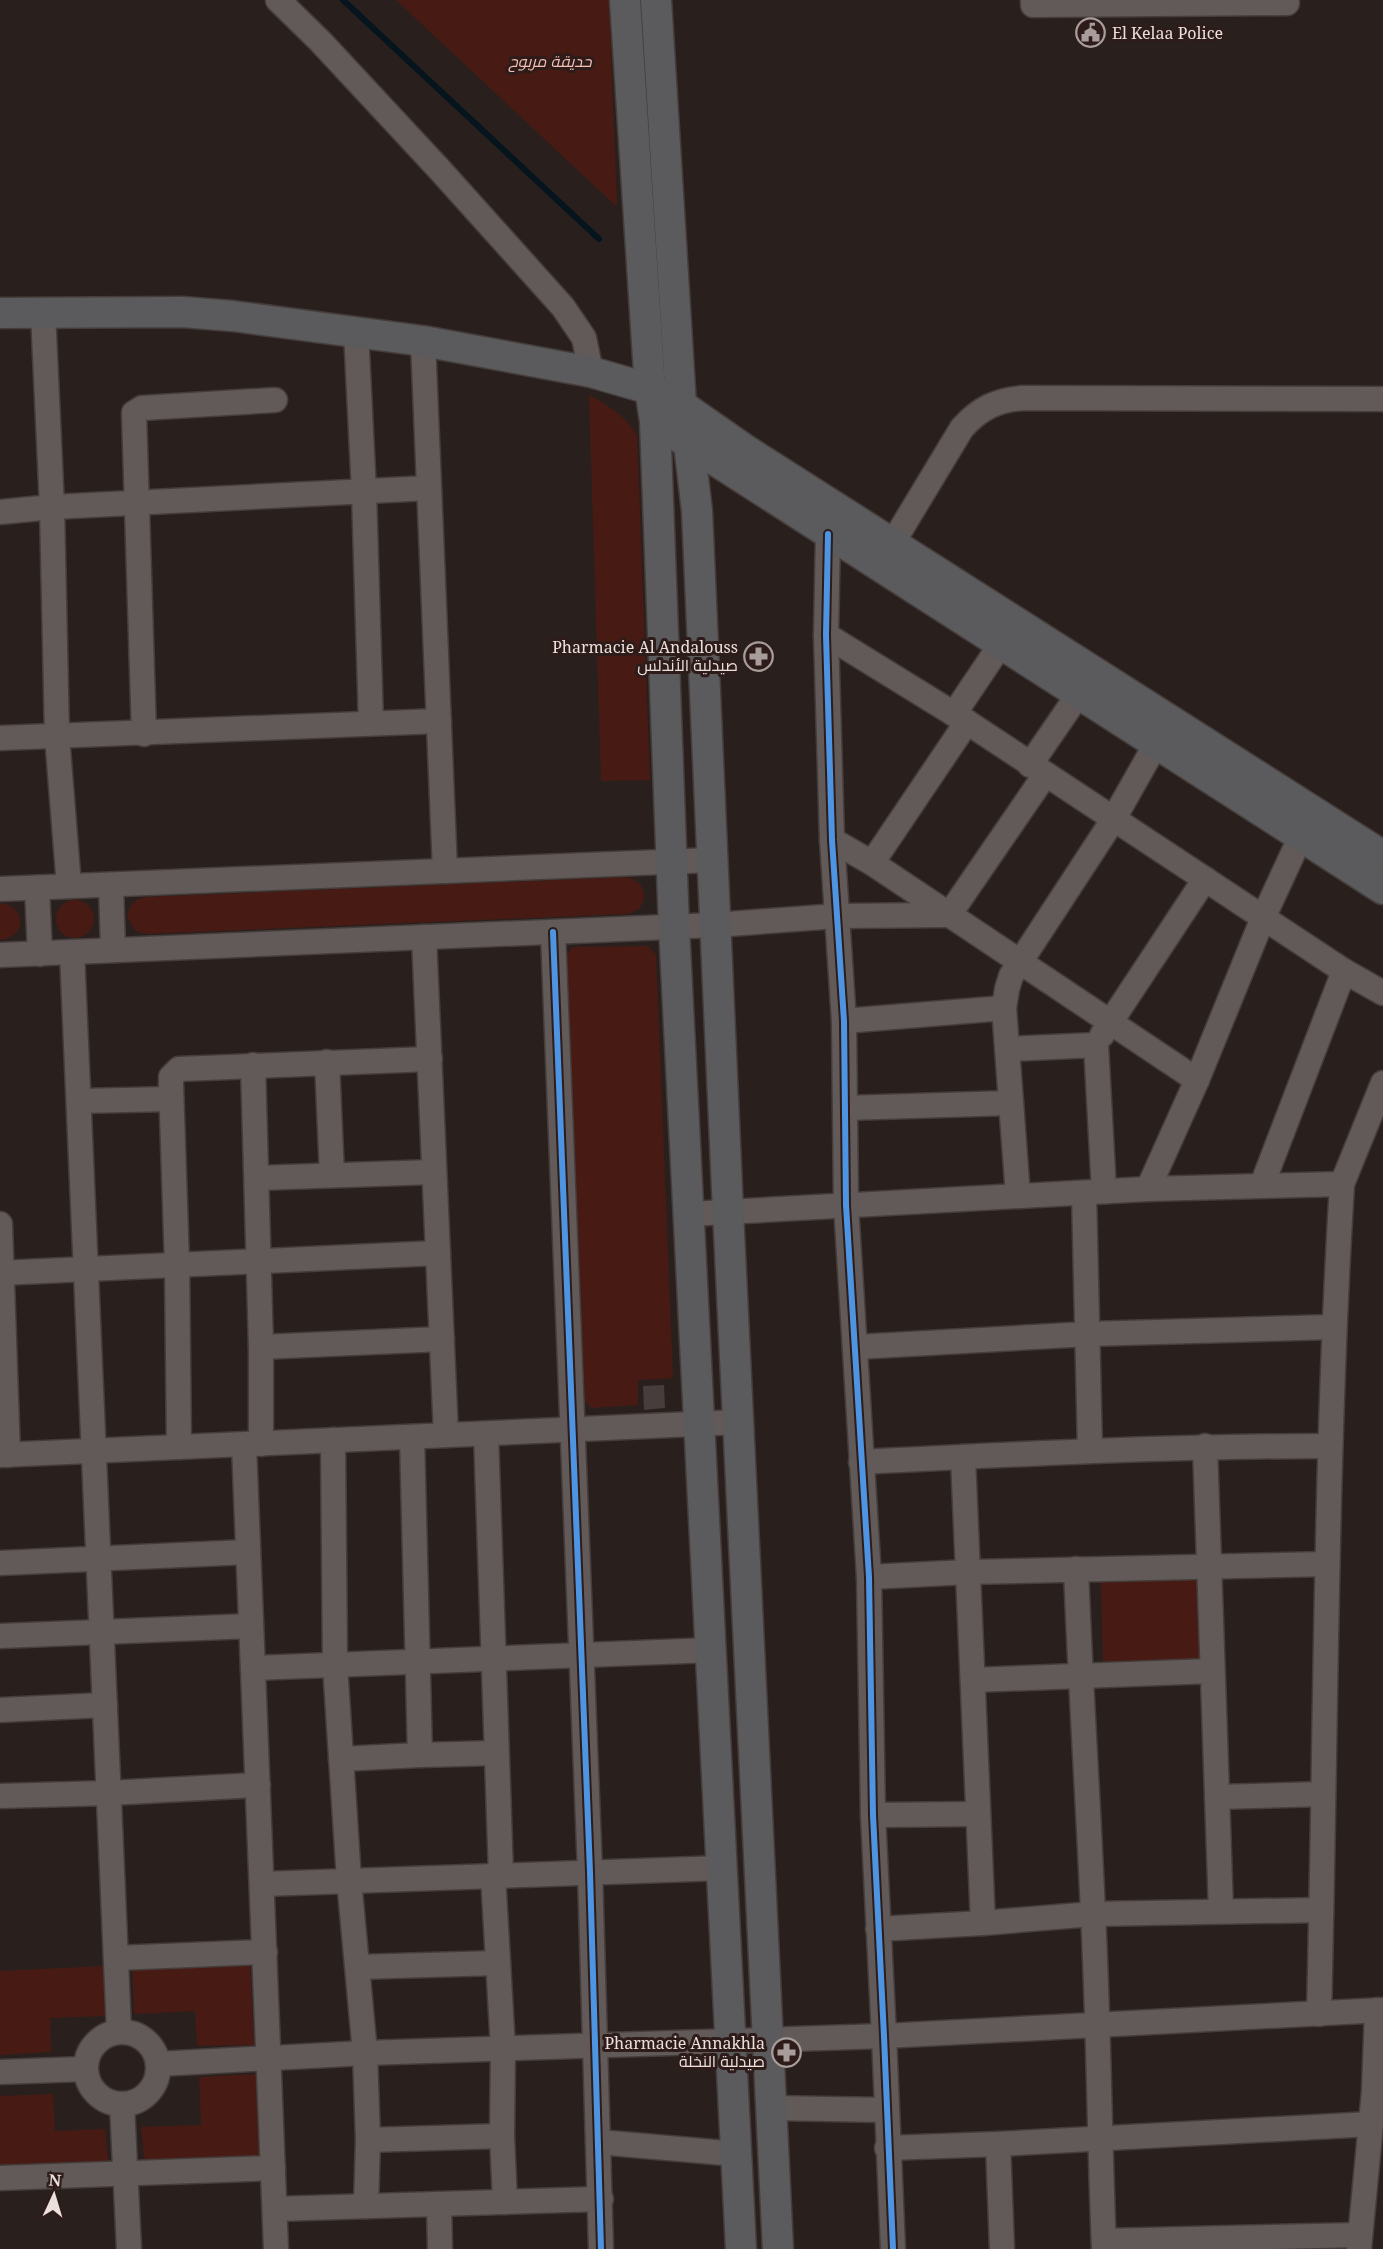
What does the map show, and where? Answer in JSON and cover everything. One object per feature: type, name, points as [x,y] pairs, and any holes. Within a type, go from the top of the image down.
[{"type":"main road","points":[[625,0],[650,389],[655,421],[674,927],[701,1424],[741,2249]]},
{"type":"main road","points":[[656,0],[681,405],[689,444],[697,511],[777,2249]]},
{"type":"main road","points":[[0,313],[182,312],[233,316],[423,341],[601,375],[650,389],[681,405],[747,452],[1383,856]]},
{"type":"main road","points":[[601,375],[655,421],[689,444],[1383,889]]},
{"type":"main road","points":[[697,511],[706,491],[725,479],[738,475]]},
{"type":"street","points":[[278,0],[320,41],[440,170],[563,307],[584,338],[601,375]]},
{"type":"street","points":[[1033,0],[1033,5],[1287,3],[1287,0]]},
{"type":"street","points":[[43,312],[52,507],[57,736],[69,886]]},
{"type":"street","points":[[356,332],[364,492],[371,723]]},
{"type":"street","points":[[423,341],[446,871]]},
{"type":"street","points":[[892,543],[962,428],[972,417],[996,402],[1023,398],[1383,399]]},
{"type":"street","points":[[144,734],[133,417],[136,410],[142,408],[275,400]]},
{"type":"street","points":[[0,512],[137,502],[429,488]]},
{"type":"street","points":[[828,534],[826,635],[832,840],[844,1021],[846,1205],[869,1577],[873,1815],[892,2249]]},
{"type":"street","points":[[826,635],[961,718],[1344,971],[1383,993]]},
{"type":"street","points":[[872,863],[961,718],[1001,644]]},
{"type":"street","points":[[949,915],[1037,770],[1078,695]]},
{"type":"street","points":[[0,738],[439,721]]},
{"type":"street","points":[[1018,1196],[1004,1008],[1007,989],[1011,976],[1113,820],[1156,744]]},
{"type":"street","points":[[1148,1189],[1197,1080],[1263,918],[1301,836]]},
{"type":"street","points":[[832,840],[872,863],[1197,1080]]},
{"type":"street","points":[[0,889],[712,860]]},
{"type":"street","points":[[1090,1450],[1088,1334],[1094,1192],[1096,1045],[1205,879]]},
{"type":"street","points":[[111,885],[113,950]]},
{"type":"street","points":[[37,888],[40,954]]},
{"type":"street","points":[[0,956],[674,927],[837,916],[949,915]]},
{"type":"street","points":[[553,932],[590,1872],[601,2249]]},
{"type":"street","points":[[424,937],[446,1435]]},
{"type":"street","points":[[72,952],[119,2031]]},
{"type":"street","points":[[1262,1185],[1344,971]]},
{"type":"street","points":[[844,1021],[1004,1008]]},
{"type":"street","points":[[1008,1049],[1096,1045]]},
{"type":"street","points":[[179,1447],[177,1265],[171,1077],[179,1069],[430,1059]]},
{"type":"street","points":[[327,1062],[332,1175]]},
{"type":"street","points":[[253,1065],[261,1347],[253,1444],[248,1552],[276,2249]]},
{"type":"street","points":[[1319,2014],[1329,1446],[1333,1327],[1342,1184],[1383,1083]]},
{"type":"street","points":[[79,1101],[171,1099]]},
{"type":"street","points":[[845,1108],[1011,1103]]},
{"type":"street","points":[[256,1178],[434,1172]]},
{"type":"street","points":[[689,1214],[1148,1189],[1342,1184]]},
{"type":"street","points":[[0,1224],[4,1455],[739,1422]]},
{"type":"street","points":[[1,1273],[260,1263],[438,1253]]},
{"type":"street","points":[[856,1347],[1088,1334],[1333,1327]]},
{"type":"street","points":[[261,1347],[442,1340]]},
{"type":"street","points":[[486,1434],[494,1659],[498,1963],[503,2049],[502,2136],[505,2202]]},
{"type":"street","points":[[412,1437],[420,1755]]},
{"type":"street","points":[[333,1440],[335,1665],[349,1880],[365,2053],[368,2140],[366,2206]]},
{"type":"street","points":[[861,1462],[1205,1446],[1329,1446]]},
{"type":"street","points":[[1205,1446],[1221,1911]]},
{"type":"street","points":[[963,1457],[983,1923]]},
{"type":"street","points":[[0,1563],[248,1552]]},
{"type":"street","points":[[869,1577],[968,1572],[1327,1564]]},
{"type":"street","points":[[158,2064],[365,2053],[884,2036],[1098,2023],[1380,2010],[1360,2242],[1104,2245],[1099,2139],[1098,2023],[1079,1675],[1076,1569]]},
{"type":"street","points":[[0,1636],[251,1626]]},
{"type":"street","points":[[253,1668],[712,1650]]},
{"type":"street","points":[[973,1680],[1212,1671]]},
{"type":"street","points":[[0,1710],[105,1705]]},
{"type":"street","points":[[341,1759],[496,1754]]},
{"type":"street","points":[[0,1796],[258,1785]]},
{"type":"street","points":[[1217,1797],[1323,1794]]},
{"type":"street","points":[[873,1815],[978,1814]]},
{"type":"street","points":[[262,1884],[723,1868]]},
{"type":"street","points":[[878,1929],[1093,1914],[1322,1910]]},
{"type":"street","points":[[116,1958],[265,1952]]},
{"type":"street","points":[[358,1967],[498,1963]]},
{"type":"street","points":[[119,2031],[131,2032],[149,2044],[158,2064],[153,2087],[145,2096],[134,2102],[123,2104],[111,2103],[101,2098],[87,2080],[85,2069],[86,2058],[91,2048],[108,2034],[119,2031]]},
{"type":"street","points":[[0,2072],[85,2069]]},
{"type":"street","points":[[123,2104],[129,2249]]},
{"type":"street","points":[[771,2108],[886,2110]]},
{"type":"street","points":[[887,2148],[1371,2124]]},
{"type":"street","points":[[368,2140],[502,2136]]},
{"type":"street","points":[[598,2142],[737,2154]]},
{"type":"street","points":[[998,2144],[1002,2249]]},
{"type":"street","points":[[0,2178],[273,2168]]},
{"type":"street","points":[[275,2209],[601,2199]]},
{"type":"street","points":[[439,2204],[440,2249]]},
{"type":"green space","name":"حديقة مربوح","points":[[396,0],[609,0],[617,207]]},
{"type":"green space","points":[[589,395],[622,416],[637,435],[650,780],[601,781]]},
{"type":"green space","points":[[626,877],[640,884],[644,896],[640,908],[626,914],[146,934],[136,931],[127,917],[133,903],[146,897]]},
{"type":"green space","points":[[75,900],[88,906],[94,919],[88,932],[75,938],[62,932],[56,919],[62,906]]},
{"type":"green space","points":[[0,903],[9,905],[15,910],[20,922],[15,933],[9,938],[0,940]]},
{"type":"green space","points":[[648,946],[656,955],[673,1378],[638,1380],[638,1405],[591,1408],[585,1401],[567,956],[572,947]]},
{"type":"green space","points":[[1198,1577],[1200,1663],[1103,1665],[1101,1580]]},
{"type":"green space","points":[[250,1959],[254,2045],[197,2046],[195,2011],[134,2014],[132,1965]]},
{"type":"green space","points":[[103,1966],[106,2016],[50,2018],[51,2052],[0,2055],[0,1971]]},
{"type":"green space","points":[[256,2074],[259,2161],[145,2166],[141,2127],[201,2125],[199,2077]]},
{"type":"green space","points":[[53,2094],[55,2131],[105,2129],[109,2168],[0,2172],[0,2096]]},
{"type":"building","points":[[664,1385],[665,1408],[644,1410],[643,1386]]},
{"type":"waterway","points":[[343,0],[599,239]]},
{"type":"cycle path","points":[[828,534],[826,635],[832,840],[844,1021],[846,1205],[869,1577],[873,1815],[893,2249]]},
{"type":"cycle path","points":[[553,932],[590,1872],[601,2249]]},
{"type":"place","name":"El Kelaa Police","points":[[1091,33]]},
{"type":"place","name":"Pharmacie Al Andalouss صيدلية الأندلس","points":[[759,656]]},
{"type":"place","name":"Pharmacie Annakhla صيدلية النخلة","points":[[786,2052]]}]
